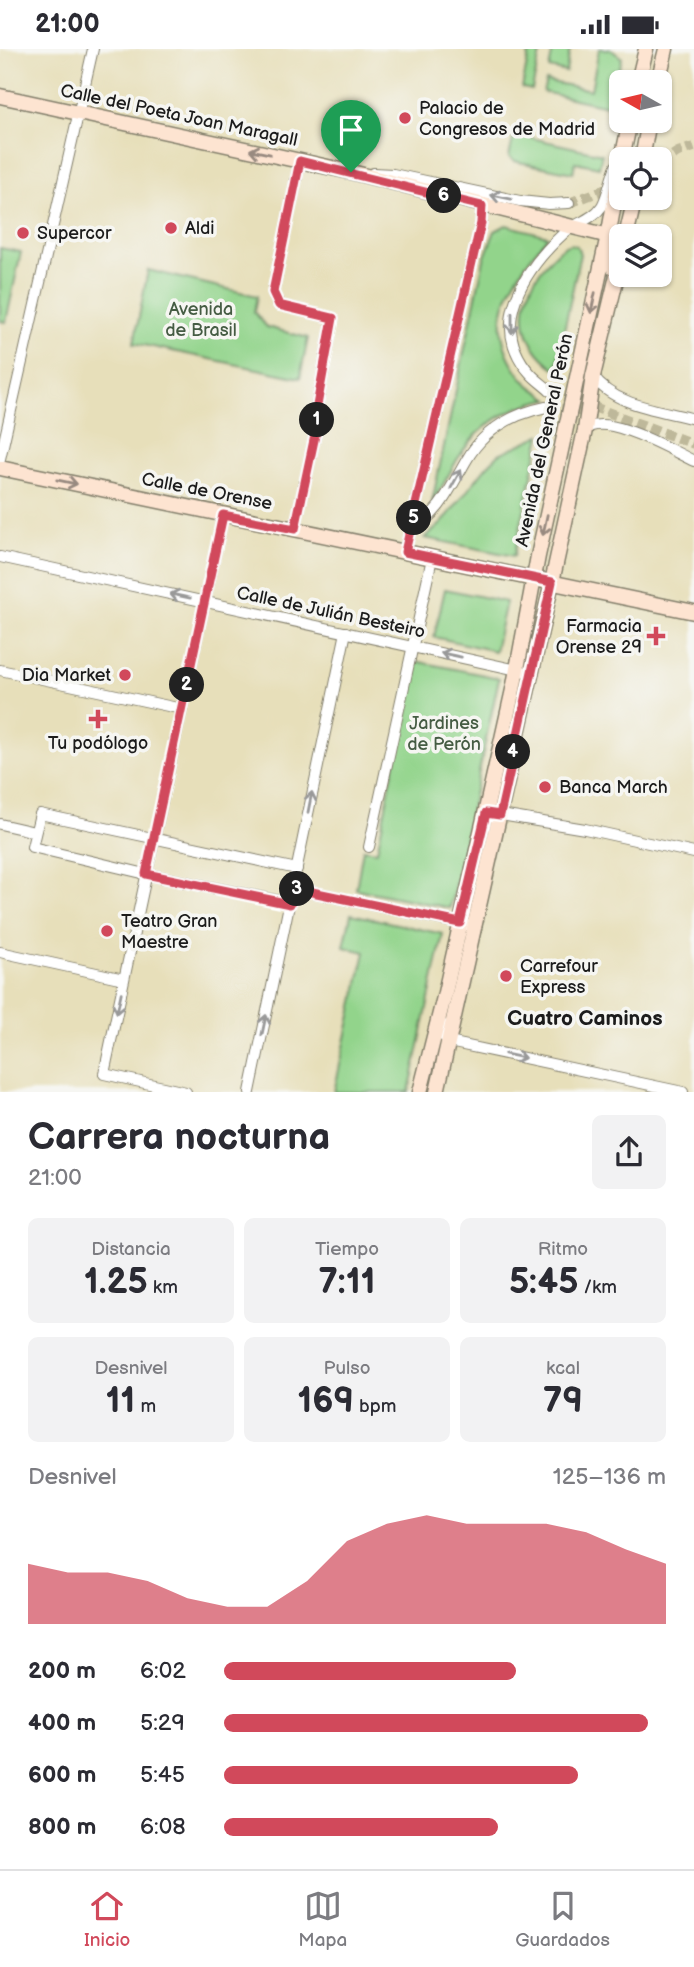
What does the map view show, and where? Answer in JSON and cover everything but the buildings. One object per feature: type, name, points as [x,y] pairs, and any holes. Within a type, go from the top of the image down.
[{"type":"main road","points":[[641,70],[646,49]]},
{"type":"main road","points":[[661,70],[666,49]]},
{"type":"main road","name":"Calle del Poeta Joan Maragall","points":[[0,96],[351,172],[608,236]]},
{"type":"main road","name":"Avenida del General Perón","points":[[624,147],[627,133]]},
{"type":"main road","name":"Avenida del General Perón","points":[[524,671],[534,579],[613,210]]},
{"type":"main road","points":[[608,236],[616,250],[611,302]]},
{"type":"main road","name":"Avenida del General Perón","points":[[437,1092],[449,1042],[467,925],[524,671],[552,582],[585,430],[593,376],[614,287]]},
{"type":"main road","name":"Calle de Orense","points":[[0,468],[694,612]]},
{"type":"main road","name":"Avenida del General Perón","points":[[420,1092],[444,997],[467,925]]},
{"type":"street","points":[[0,459],[93,49]]},
{"type":"street","name":"Avenida del General Perón","points":[[550,391],[530,373],[517,351],[512,329],[513,304],[530,270],[571,226],[594,215],[602,205],[625,143]]},
{"type":"street","points":[[295,529],[317,426],[316,411],[333,318],[279,305],[273,292],[300,161]]},
{"type":"street","name":"Calle del Poeta Joan Maragall","points":[[351,172],[393,174],[535,203],[569,203]]},
{"type":"street","points":[[405,552],[481,223],[482,206]]},
{"type":"street","points":[[593,376],[609,393],[694,419]]},
{"type":"street","name":"Avenida del General Perón","points":[[411,529],[434,511],[475,448],[494,429],[516,415],[546,407]]},
{"type":"street","points":[[585,430],[596,424],[629,431],[694,461]]},
{"type":"street","points":[[186,1092],[104,1074],[223,515]]},
{"type":"street","name":"Calle de Julián Besteiro","points":[[0,557],[524,671]]},
{"type":"street","points":[[369,847],[432,558]]},
{"type":"street","points":[[250,1092],[345,632]]},
{"type":"street","points":[[0,670],[183,709]]},
{"type":"street","points":[[290,904],[32,847],[40,814],[297,869]]},
{"type":"street","points":[[493,814],[585,829],[694,853]]},
{"type":"street","points":[[0,824],[36,832]]},
{"type":"street","points":[[293,888],[467,925]]},
{"type":"street","points":[[0,952],[124,979]]},
{"type":"street","points":[[444,997],[440,1030],[449,1042],[684,1092]]},
{"type":"green space","points":[[530,49],[541,49],[532,90],[522,88]]},
{"type":"green space","points":[[553,49],[570,49],[566,72],[549,68]]},
{"type":"green space","points":[[599,49],[610,49],[622,58],[619,70],[609,70],[609,107],[543,92],[546,81],[591,90]]},
{"type":"green space","points":[[514,134],[602,154],[599,167],[575,162],[573,173],[514,161],[509,157]]},
{"type":"green space","points":[[506,225],[548,236],[512,286],[502,322],[503,340],[510,360],[527,383],[549,399],[508,412],[485,427],[465,448],[432,502],[484,259],[495,231]]},
{"type":"green space","points":[[571,244],[577,246],[580,254],[556,369],[533,346],[527,333],[525,305],[536,277],[554,255]]},
{"type":"green space","points":[[0,248],[21,252],[6,322],[0,321]]},
{"type":"green space","name":"Avenida de Brasil","points":[[148,270],[257,296],[254,312],[267,327],[308,338],[300,378],[134,343]]},
{"type":"green space","points":[[541,435],[514,556],[425,538],[442,523],[499,454]]},
{"type":"green space","points":[[445,589],[506,602],[495,651],[434,637]]},
{"type":"green space","name":"Jardines de Perón","points":[[415,661],[499,678],[450,908],[356,889],[363,849],[377,851]]},
{"type":"green space","points":[[351,914],[443,934],[409,1092],[334,1092],[365,952],[344,947]]},
{"type":"tunnel","points":[[672,156],[694,147]]},
{"type":"tunnel","points":[[569,203],[609,188]]},
{"type":"tunnel","points":[[550,391],[694,444]]},
{"type":"tunnel","points":[[546,407],[594,413]]},
{"type":"place","name":"Palacio de Congresos de Madrid","points":[[405,118]]},
{"type":"place","name":"Aldi","points":[[171,228]]},
{"type":"place","name":"Supercor","points":[[23,233]]},
{"type":"place","name":"Farmacia Orense 29","points":[[656,636]]},
{"type":"place","name":"Dia Market","points":[[125,675]]},
{"type":"place","name":"Tu podólogo","points":[[98,719]]},
{"type":"place","name":"Banca March","points":[[545,787]]},
{"type":"place","name":"Teatro Gran Maestre","points":[[107,931]]},
{"type":"place","name":"Carrefour Express","points":[[506,976]]},
{"type":"district","name":"Cuatro Caminos","points":[[585,1018]]},
{"type":"route","points":[[300,161],[351,172],[482,206],[481,223],[405,552],[552,582],[500,815],[486,813],[460,923],[293,888],[290,904],[146,874],[223,515],[295,529],[317,426],[316,411],[333,318],[279,305],[273,292],[300,161]]}]
